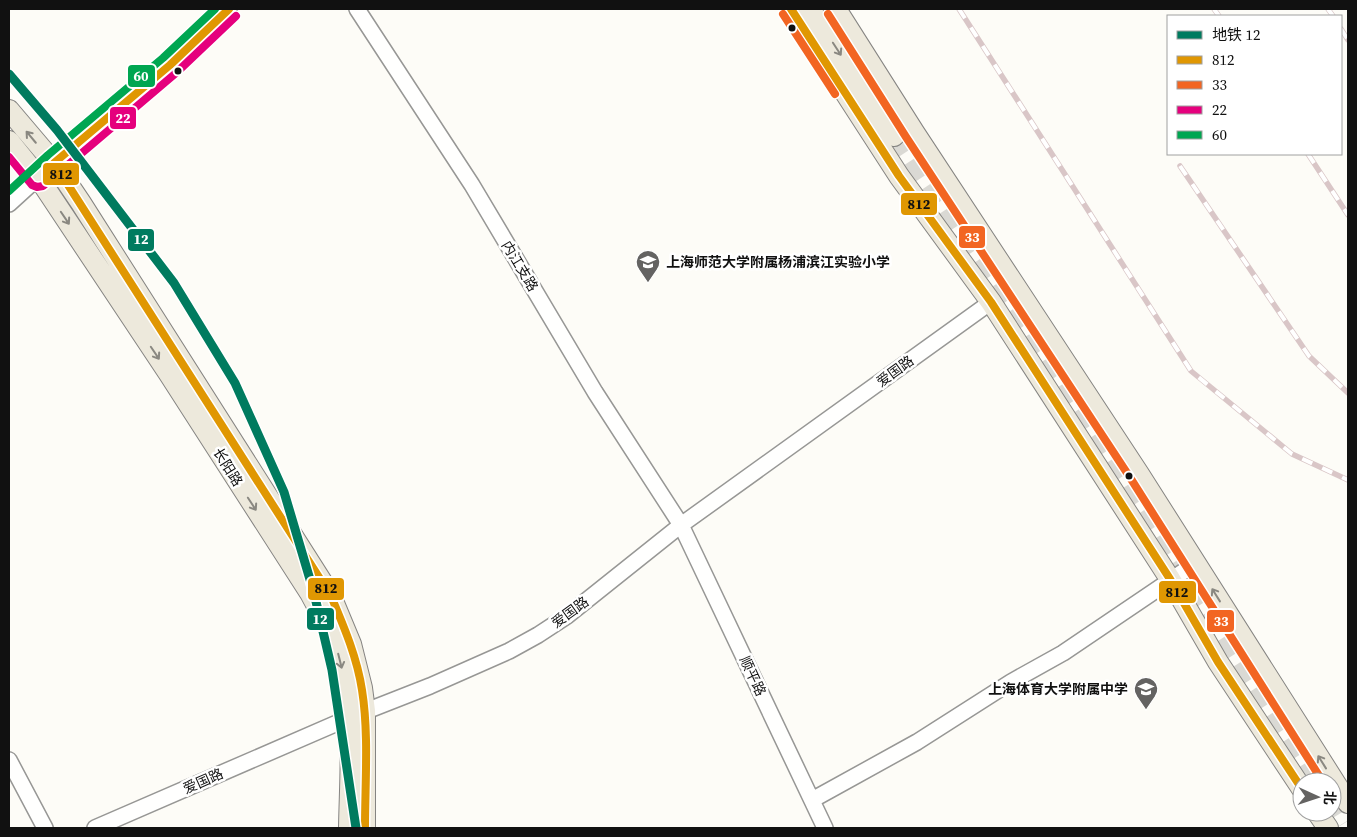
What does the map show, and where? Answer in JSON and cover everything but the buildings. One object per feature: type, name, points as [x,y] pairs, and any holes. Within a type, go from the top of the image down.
[{"type":"main road","points":[[791,9],[899,176],[991,302],[1170,579],[1218,662],[1292,774]]},
{"type":"main road","points":[[810,9],[894,136]]},
{"type":"main road","points":[[836,9],[914,132],[1139,474],[1348,803]]},
{"type":"main road","name":"长阳路","points":[[9,110],[54,163],[81,203],[331,596],[351,644],[362,688],[358,714],[349,828]]},
{"type":"main road","points":[[914,132],[965,220],[1023,313],[1173,547]]},
{"type":"main road","name":"长阳路","points":[[9,141],[38,177],[169,374],[326,622],[338,651],[346,685],[358,714],[365,828]]},
{"type":"street","points":[[9,204],[54,163],[170,65],[229,9]]},
{"type":"street","name":"内江支路","points":[[357,9],[472,185],[595,392],[681,524]]},
{"type":"street","name":"爱国路","points":[[95,828],[358,714],[430,686],[509,651],[538,635],[567,616],[681,524],[991,302]]},
{"type":"street","name":"顺平路","points":[[681,524],[825,828]]},
{"type":"street","points":[[812,800],[917,742],[1011,682],[1064,653],[1196,563]]},
{"type":"street","points":[[9,760],[45,828]]},
{"type":"tunnel","points":[[894,136],[1167,553],[1307,772]]},
{"type":"tunnel","points":[[1342,811],[1348,821]]},
{"type":"railway","points":[[959,9],[1191,371],[1292,454],[1348,480]]},
{"type":"railway","points":[[1214,9],[1218,15]]},
{"type":"railway","points":[[1328,9],[1332,15]]},
{"type":"railway","points":[[1342,31],[1348,40]]},
{"type":"railway","points":[[1309,155],[1348,215]]},
{"type":"railway","points":[[1180,166],[1309,356],[1348,393]]},
{"type":"metro line","name":"12","points":[[9,74],[57,130],[174,283],[235,383],[284,492],[314,593],[332,670],[356,828]]},
{"type":"transit line","name":"60","points":[[9,191],[48,155],[163,58],[215,9]]},
{"type":"transit line","name":"812","points":[[229,9],[170,65],[54,163],[331,596],[353,654],[362,690],[366,741],[365,828]]},
{"type":"transit line","name":"812","points":[[791,9],[899,176],[991,302],[1170,579],[1218,662],[1292,774]]},
{"type":"transit line","name":"33","points":[[783,14],[835,94]]},
{"type":"transit line","name":"33","points":[[828,14],[906,137],[1131,479],[1317,772]]},
{"type":"transit line","name":"22","points":[[9,157],[32,185],[37,187],[43,186],[176,73],[236,16]]},
{"type":"place","name":"上海师范大学附属杨浦滨江实验小学","points":[[648,283]]},
{"type":"place","name":"上海体育大学附属中学","points":[[1146,710]]}]
